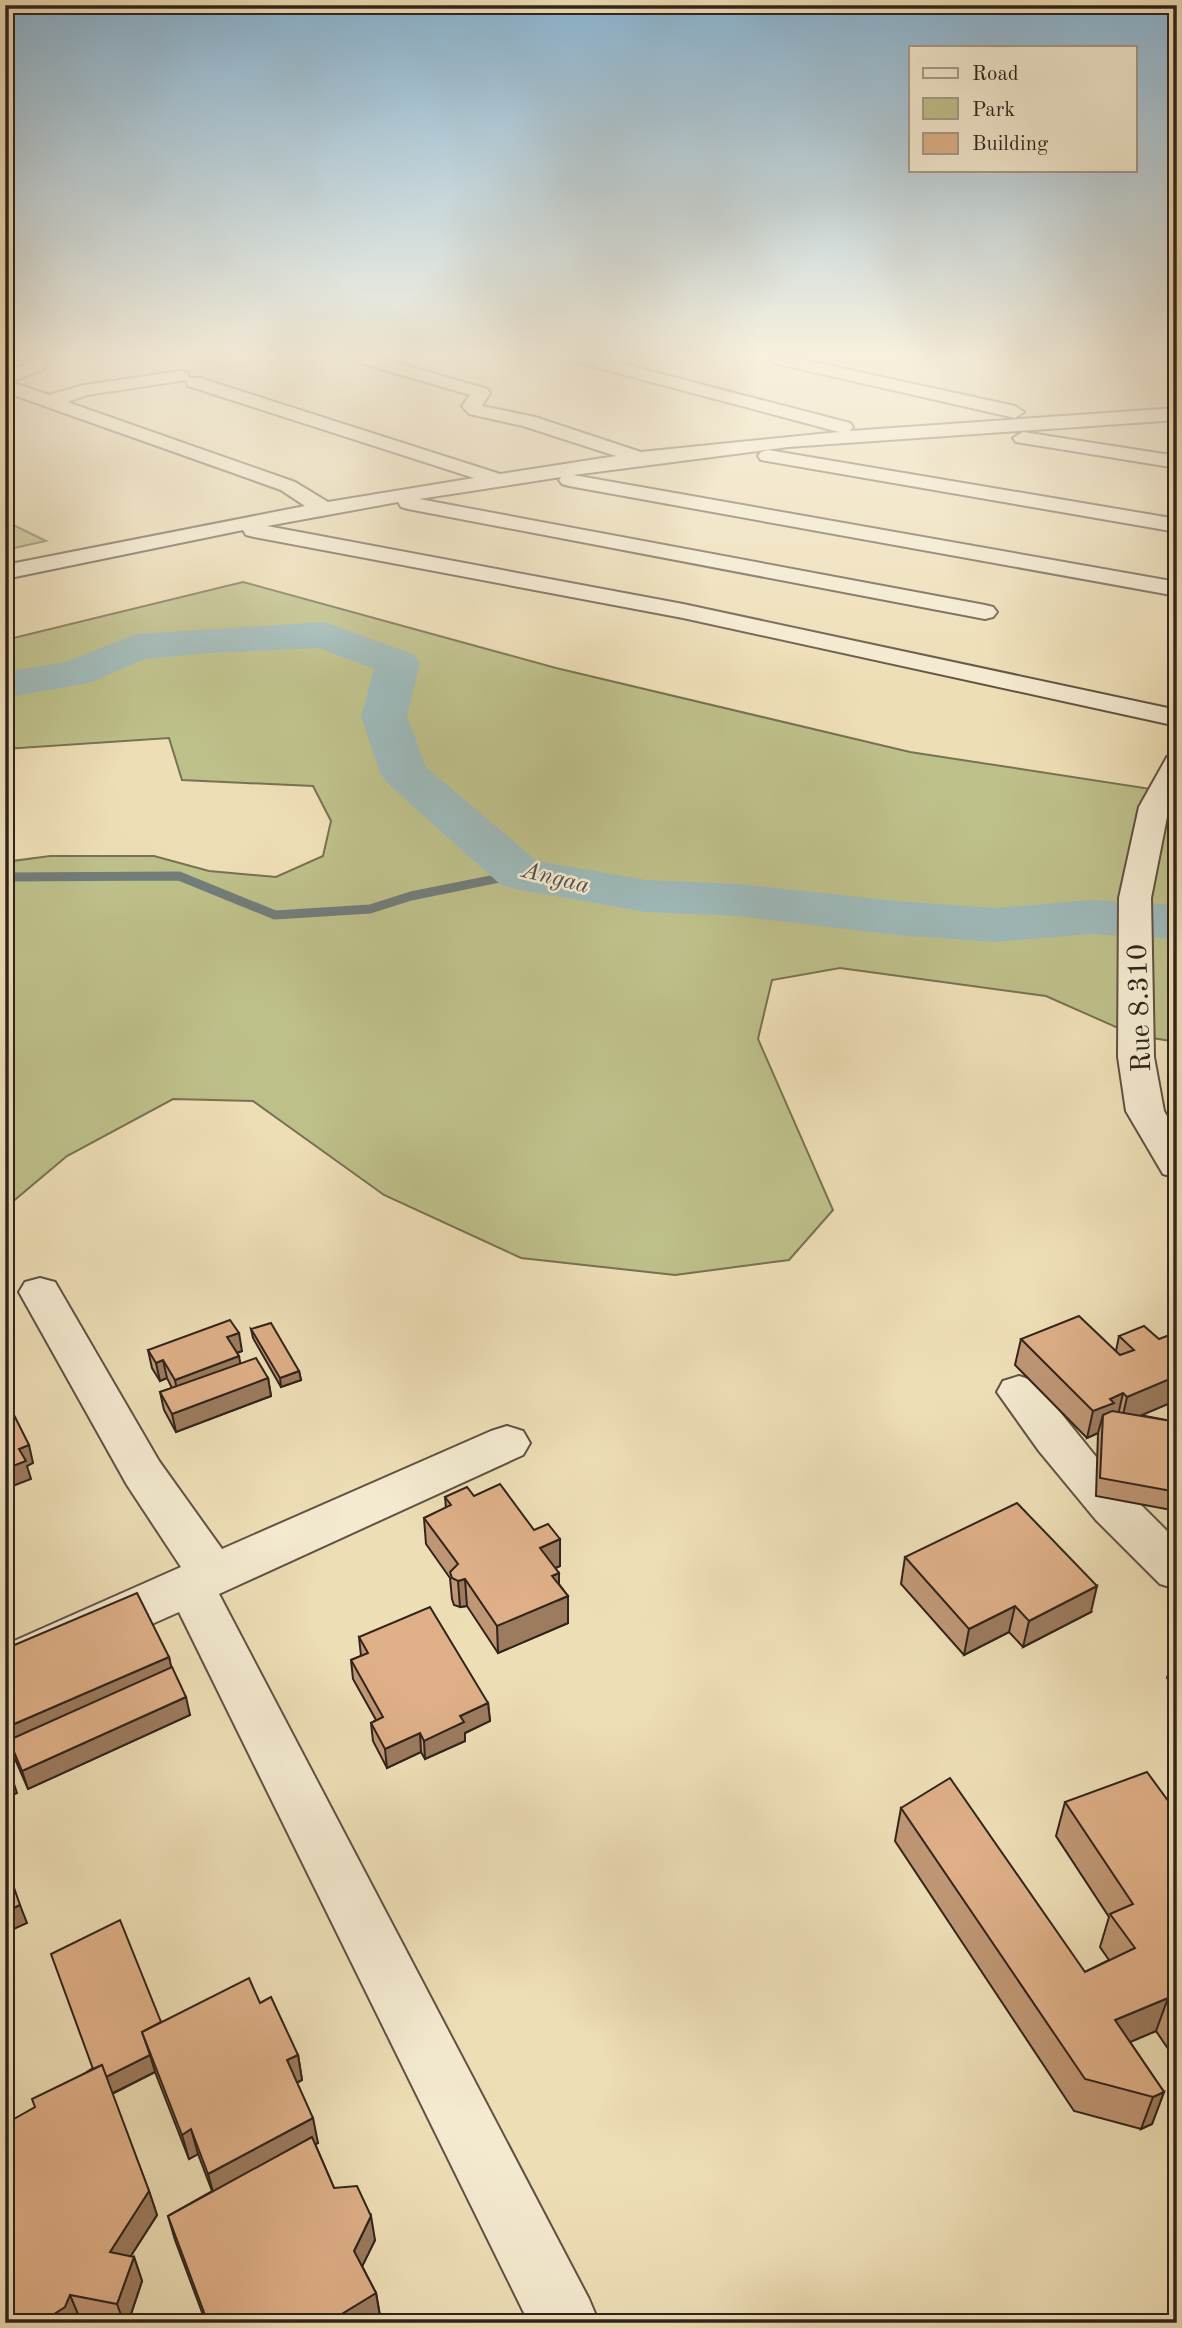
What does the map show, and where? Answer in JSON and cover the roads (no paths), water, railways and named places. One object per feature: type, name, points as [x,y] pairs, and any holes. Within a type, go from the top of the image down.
[{"type":"street","points":[[236,468],[288,486],[325,509]]},
{"type":"street","points":[[462,468],[500,480]]},
{"type":"street","points":[[5,572],[382,498],[579,468]]},
{"type":"street","points":[[834,468],[1177,526]]},
{"type":"street","points":[[537,474],[1177,589]]},
{"type":"street","points":[[382,498],[985,612]]},
{"type":"street","points":[[231,526],[683,611],[1177,718]]},
{"type":"street","name":"Rue 8.310","points":[[1173,1152],[1145,1111],[1136,1057],[1136,912],[1154,807],[1177,763]]},
{"type":"street","points":[[40,1292],[202,1580],[565,2323]]},
{"type":"street","points":[[1020,1392],[1078,1471],[1148,1546],[1177,1570]]},
{"type":"street","points":[[5,1668],[507,1443]]},
{"type":"waterway","name":"Angaa","points":[[5,685],[76,673],[136,647],[324,635],[398,663],[384,716],[404,773],[520,874],[646,896],[739,900],[895,918],[995,925],[1090,917],[1177,922]]},
{"type":"waterway","points":[[5,877],[179,876],[275,915],[370,909],[411,896],[520,874]]}]
